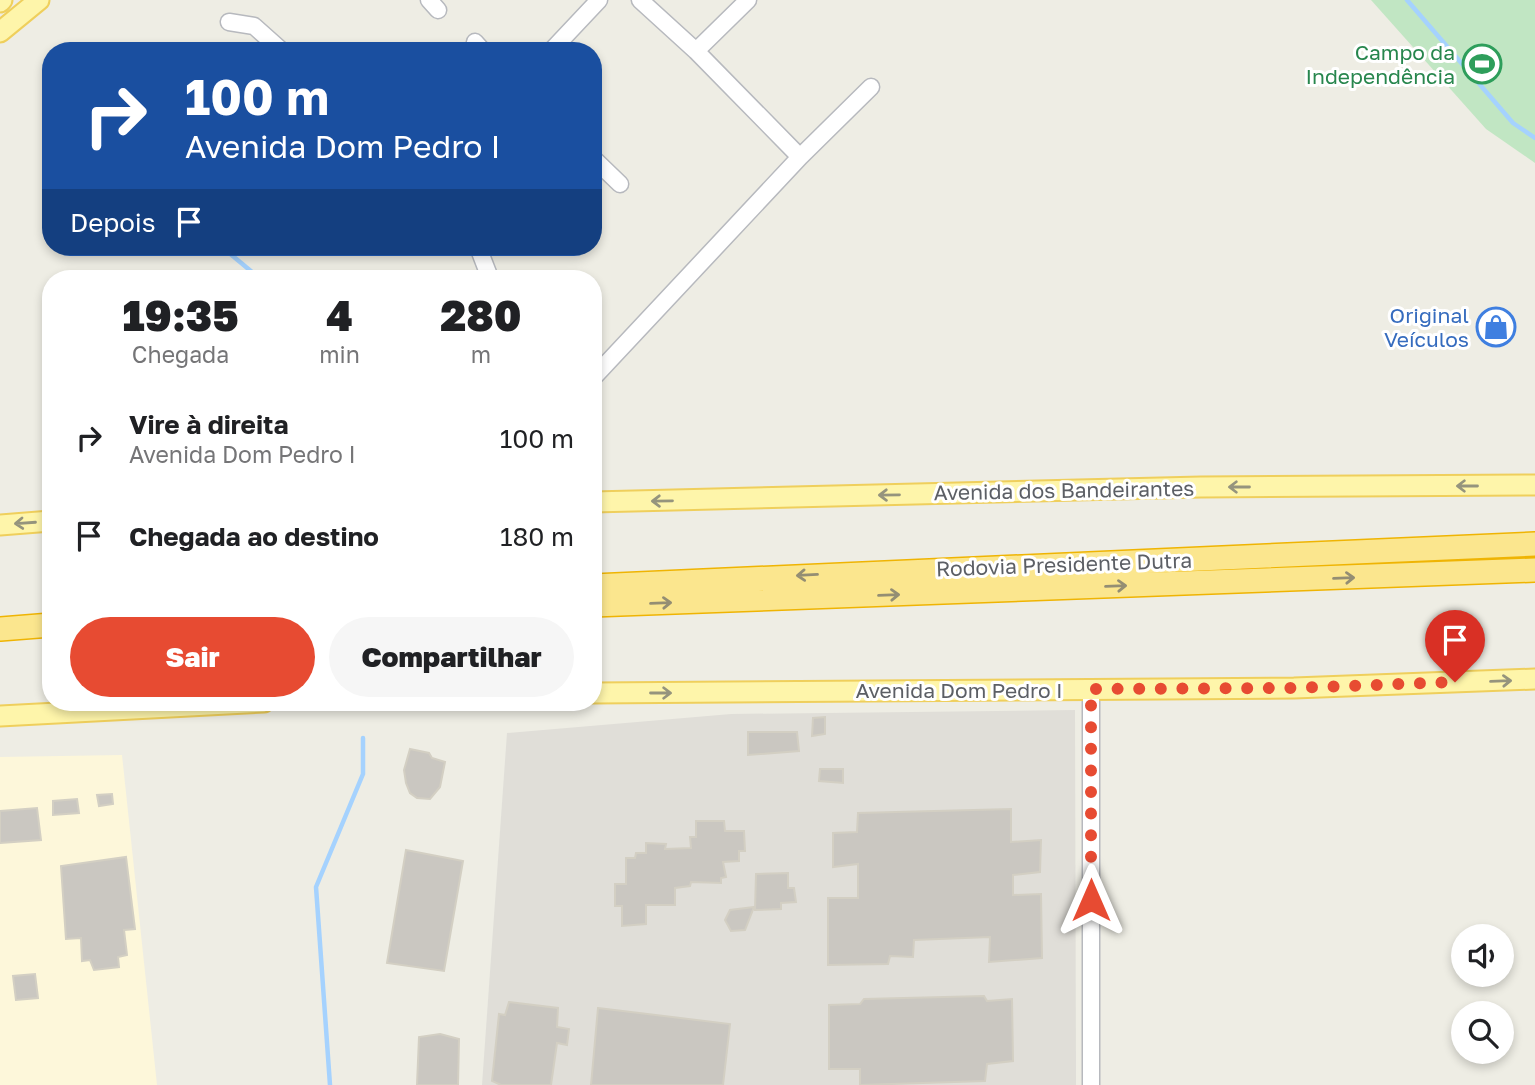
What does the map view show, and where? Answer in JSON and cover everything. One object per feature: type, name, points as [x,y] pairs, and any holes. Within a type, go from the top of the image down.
[{"type":"highway","name":"Rodovia Presidente Dutra","points":[[602,586],[1535,544]]},
{"type":"highway","name":"Rodovia Presidente Dutra","points":[[602,605],[1535,570]]},
{"type":"highway","points":[[0,613],[42,611]]},
{"type":"highway","points":[[0,629],[42,626]]},
{"type":"main road","points":[[0,32],[39,0]]},
{"type":"main road","name":"Avenida dos Bandeirantes","points":[[602,502],[1201,487],[1535,485]]},
{"type":"main road","points":[[0,525],[42,522]]},
{"type":"main road","name":"Avenida Dom Pedro I","points":[[602,693],[1294,688],[1535,679]]},
{"type":"main road","points":[[0,716],[94,711]]},
{"type":"street","points":[[559,42],[599,0]]},
{"type":"street","points":[[640,0],[696,51],[800,157]]},
{"type":"street","points":[[696,51],[748,0]]},
{"type":"street","points":[[229,22],[254,26],[272,42]]},
{"type":"street","points":[[602,368],[800,157],[870,87]]},
{"type":"street","points":[[602,167],[620,184]]},
{"type":"street","points":[[1091,689],[1091,1085]]},
{"type":"shaded area","points":[[1075,710],[1076,1085],[482,1085],[507,733],[731,714]]},
{"type":"shaded area","points":[[122,755],[157,1085],[0,1085],[0,757]]},
{"type":"green space","name":"Campo da Independência","points":[[1371,0],[1535,0],[1535,163],[1486,129]]},
{"type":"building","points":[[825,717],[825,734],[812,736],[813,718]]},
{"type":"building","points":[[748,732],[797,732],[799,751],[748,755]]},
{"type":"building","points":[[410,749],[429,753],[432,758],[445,762],[440,787],[430,799],[417,798],[410,793],[406,783],[404,770]]},
{"type":"building","points":[[820,769],[843,769],[843,783],[819,781]]},
{"type":"building","points":[[112,794],[113,804],[99,806],[97,795]]},
{"type":"building","points":[[77,799],[79,813],[53,815],[53,801]]},
{"type":"building","points":[[37,808],[41,840],[0,843],[0,811]]},
{"type":"building","points":[[1011,809],[1011,842],[1041,840],[1040,872],[1013,875],[1013,895],[1041,894],[1042,958],[989,962],[990,937],[914,940],[913,957],[890,956],[888,964],[828,965],[828,898],[858,898],[858,864],[833,867],[833,833],[857,832],[858,813]]},
{"type":"building","points":[[696,821],[724,821],[725,831],[744,831],[745,851],[739,851],[739,861],[723,862],[726,877],[721,878],[721,883],[691,882],[690,886],[675,888],[675,905],[646,905],[646,924],[622,926],[622,906],[615,906],[615,884],[626,884],[626,858],[635,858],[636,853],[646,853],[646,843],[666,844],[665,849],[691,848],[690,837],[696,837]]},
{"type":"building","points":[[406,850],[463,861],[444,971],[387,963]]},
{"type":"building","points":[[126,857],[135,929],[124,930],[127,955],[118,957],[119,967],[94,970],[90,960],[82,961],[81,938],[66,939],[61,866]]},
{"type":"building","points":[[788,873],[788,888],[794,888],[796,902],[781,903],[781,909],[755,910],[756,874]]},
{"type":"building","points":[[754,907],[745,930],[731,931],[725,920],[730,910]]},
{"type":"building","points":[[35,974],[38,998],[16,1000],[13,976]]},
{"type":"building","points":[[984,996],[987,1001],[1012,999],[1013,1061],[987,1064],[985,1081],[860,1085],[860,1069],[829,1069],[829,1005],[860,1004],[864,999]]},
{"type":"building","points":[[509,1002],[558,1008],[557,1027],[569,1029],[567,1045],[557,1043],[551,1085],[501,1085],[492,1081],[499,1014],[505,1015]]},
{"type":"building","points":[[598,1008],[730,1024],[723,1085],[591,1085]]},
{"type":"building","points":[[440,1034],[459,1039],[458,1085],[417,1085],[419,1037]]},
{"type":"waterway","points":[[1407,0],[1513,123],[1535,138]]},
{"type":"waterway","points":[[233,256],[250,270]]},
{"type":"waterway","points":[[330,1085],[316,887],[363,774],[363,738]]},
{"type":"place","name":"Campo da Independência","points":[[1482,64]]},
{"type":"place","name":"Original Veículos","points":[[1496,327]]},
{"type":"route","points":[[1091,900],[1091,689],[1294,688],[1455,682]]}]
